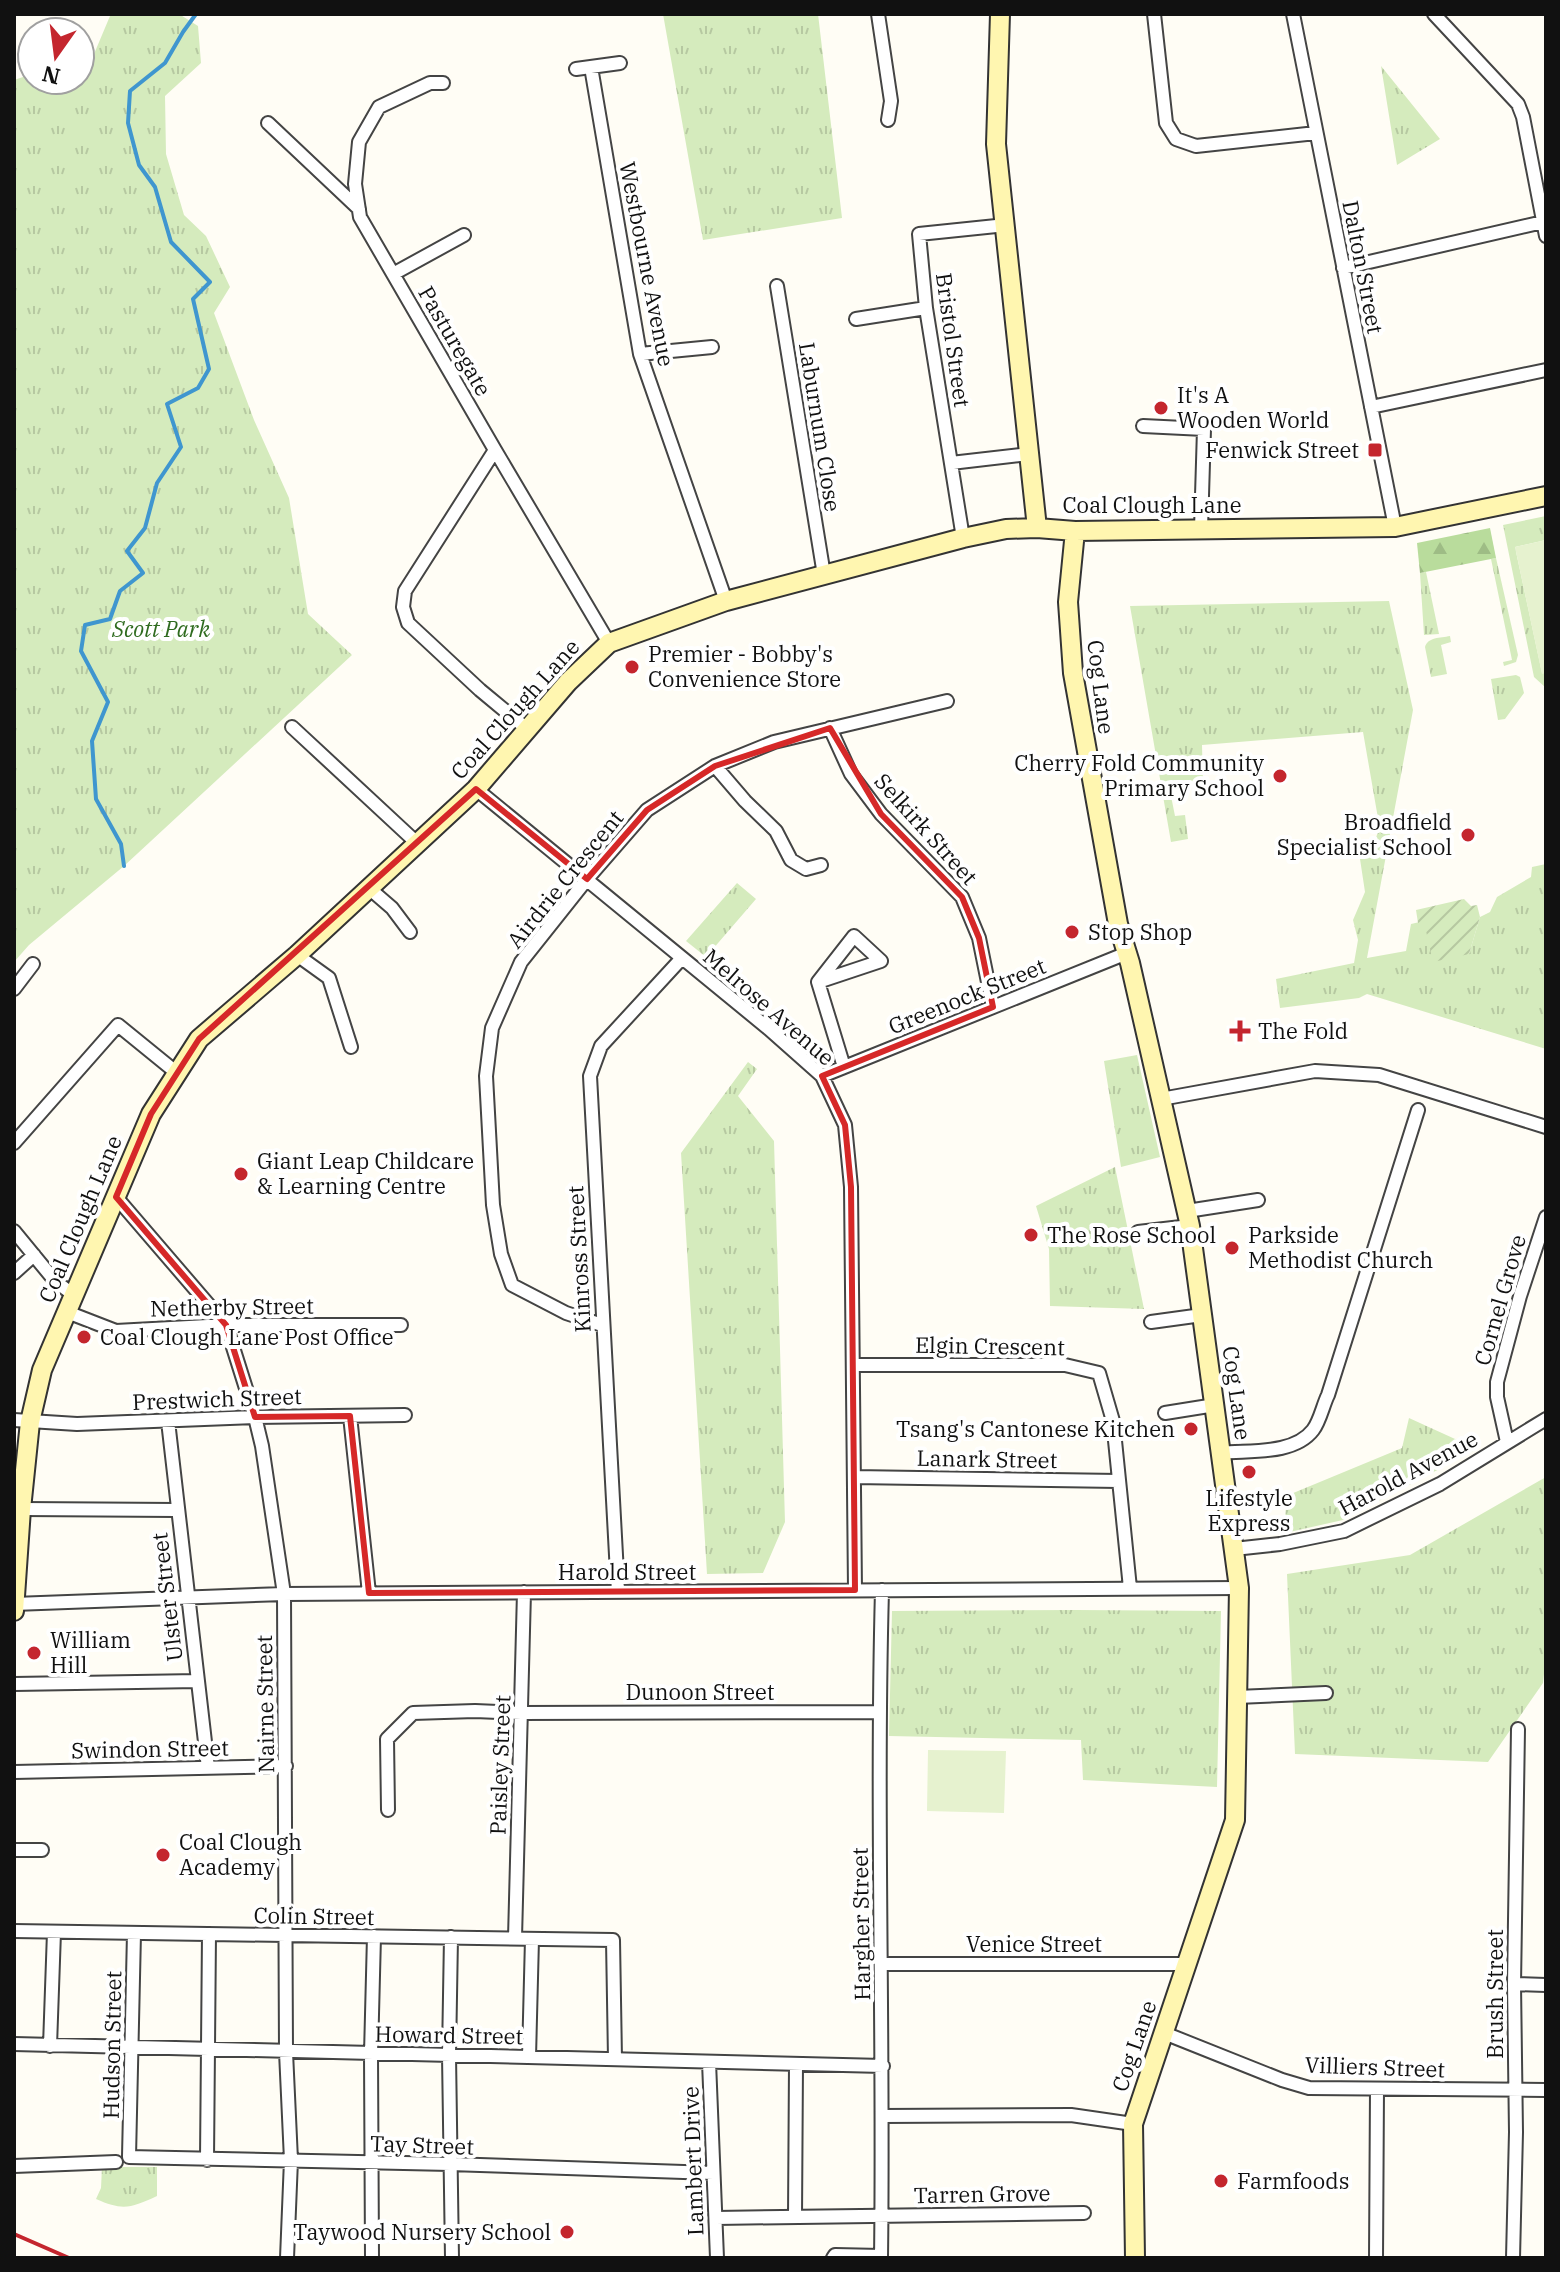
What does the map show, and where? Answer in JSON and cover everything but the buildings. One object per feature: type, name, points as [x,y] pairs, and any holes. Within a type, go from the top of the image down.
[{"type":"street","points":[[878,14],[891,101],[888,120]]},
{"type":"street","points":[[1000,14],[996,144],[1037,528]]},
{"type":"street","points":[[1154,14],[1166,123],[1176,139],[1196,146],[1316,133]]},
{"type":"street","name":"Dalton Street","points":[[1293,14],[1395,527]]},
{"type":"street","points":[[1434,14],[1518,104],[1546,236]]},
{"type":"street","points":[[576,69],[620,63]]},
{"type":"street","name":"Westbourne Avenue","points":[[591,67],[640,354],[726,601]]},
{"type":"street","name":"Pasturegate","points":[[443,83],[430,83],[379,107],[359,142],[355,184],[360,217],[609,643]]},
{"type":"street","points":[[268,123],[359,209]]},
{"type":"street","points":[[1343,268],[1543,222]]},
{"type":"street","name":"Bristol Street","points":[[963,538],[926,308],[919,234],[1006,225]]},
{"type":"street","points":[[393,274],[464,235]]},
{"type":"street","name":"Laburnum Close","points":[[777,286],[824,575]]},
{"type":"street","points":[[856,319],[926,308]]},
{"type":"street","points":[[640,354],[712,347]]},
{"type":"street","points":[[1371,407],[1546,370]]},
{"type":"street","points":[[1143,426],[1204,429],[1201,529]]},
{"type":"street","points":[[495,450],[405,591],[403,607],[408,623],[527,729]]},
{"type":"street","points":[[951,463],[1029,454]]},
{"type":"street","name":"Coal Clough Lane","points":[[14,1611],[21,1509],[22,1421],[151,1114],[199,1039],[297,955],[476,789],[568,682],[609,643],[726,601],[1006,529],[1395,527],[1546,496]]},
{"type":"street","name":"Cog Lane","points":[[1075,531],[1068,602],[1073,673],[1118,924],[1188,1219],[1239,1588],[1235,1820],[1133,2124],[1135,2258]]},
{"type":"street","name":"Airdrie Crescent","points":[[602,1325],[566,1313],[512,1285],[501,1254],[493,1205],[486,1076],[492,1028],[521,962],[647,810],[715,766],[774,742],[947,701]]},
{"type":"street","points":[[292,727],[418,844]]},
{"type":"street","name":"Selkirk Street","points":[[830,728],[851,774],[881,814],[962,897],[979,938],[993,1007]]},
{"type":"street","points":[[715,766],[776,831],[791,860],[806,869],[821,865]]},
{"type":"street","name":"Melrose Avenue","points":[[476,789],[822,1076],[845,1125],[851,1187],[855,1590]]},
{"type":"street","points":[[370,889],[392,908],[410,932]]},
{"type":"street","points":[[854,936],[881,961],[856,970],[818,982],[854,936]]},
{"type":"street","name":"Greenock Street","points":[[822,1076],[1127,953]]},
{"type":"street","points":[[297,955],[329,978],[351,1047]]},
{"type":"street","name":"Kinross Street","points":[[618,1592],[590,1076],[601,1046],[682,958]]},
{"type":"street","points":[[14,989],[33,964]]},
{"type":"street","points":[[818,982],[844,1067]]},
{"type":"street","points":[[14,1143],[118,1025],[177,1073]]},
{"type":"street","points":[[1161,1099],[1315,1071],[1379,1075],[1546,1127]]},
{"type":"street","points":[[1222,1453],[1280,1448],[1298,1443],[1314,1430],[1328,1395],[1418,1110]]},
{"type":"street","name":"Nairne Street","points":[[116,1197],[226,1325],[262,1446],[284,1594],[286,2052],[291,2160],[287,2258]]},
{"type":"street","points":[[1138,1232],[1258,1200]]},
{"type":"street","name":"Cornel Grove","points":[[1507,1442],[1497,1397],[1497,1382],[1520,1296],[1546,1217]]},
{"type":"street","points":[[14,1231],[71,1304]]},
{"type":"street","points":[[14,1273],[34,1255]]},
{"type":"street","name":"Netherby Street","points":[[71,1304],[116,1331],[226,1325],[401,1325]]},
{"type":"street","points":[[1151,1322],[1202,1315]]},
{"type":"street","name":"Elgin Crescent","points":[[853,1365],[1065,1365],[1099,1373],[1113,1421],[1130,1588]]},
{"type":"street","points":[[1165,1413],[1215,1405]]},
{"type":"street","name":"Prestwich Street","points":[[22,1421],[77,1424],[405,1415]]},
{"type":"street","points":[[350,1416],[369,1593]]},
{"type":"street","name":"Harold Avenue","points":[[1234,1549],[1280,1544],[1344,1531],[1440,1484],[1546,1419]]},
{"type":"street","name":"Ulster Street","points":[[168,1421],[208,1768]]},
{"type":"street","name":"Lanark Street","points":[[854,1477],[1119,1481]]},
{"type":"street","points":[[21,1509],[177,1510]]},
{"type":"street","name":"Harold Street","points":[[14,1604],[284,1594],[1239,1588]]},
{"type":"street","name":"Hargher Street","points":[[881,2257],[883,2066],[879,1712],[882,1590]]},
{"type":"street","name":"Paisley Street","points":[[515,1938],[524,1592]]},
{"type":"street","points":[[14,1684],[198,1681]]},
{"type":"street","points":[[1237,1697],[1326,1693]]},
{"type":"street","name":"Dunoon Street","points":[[388,1810],[387,1739],[413,1713],[879,1712]]},
{"type":"street","name":"Brush Street","points":[[1513,2258],[1518,1729]]},
{"type":"street","name":"Swindon Street","points":[[14,1772],[286,1766]]},
{"type":"street","points":[[14,1850],[42,1850]]},
{"type":"street","name":"Colin Street","points":[[14,1931],[613,1940],[615,2059]]},
{"type":"street","points":[[50,2046],[54,1932]]},
{"type":"street","name":"Hudson Street","points":[[129,2157],[134,1933]]},
{"type":"street","points":[[207,2160],[209,1934]]},
{"type":"street","points":[[372,2258],[374,1936]]},
{"type":"street","points":[[451,1937],[452,2258]]},
{"type":"street","points":[[529,2057],[532,1939]]},
{"type":"street","name":"Venice Street","points":[[882,1964],[1187,1964]]},
{"type":"street","points":[[1514,1984],[1546,1985]]},
{"type":"street","name":"Villiers Street","points":[[1164,2033],[1309,2088],[1546,2090]]},
{"type":"street","name":"Howard Street","points":[[14,2044],[883,2066]]},
{"type":"street","name":"Lambert Drive","points":[[709,2062],[717,2258]]},
{"type":"street","points":[[795,2217],[796,2064]]},
{"type":"street","points":[[1376,2258],[1377,2089]]},
{"type":"street","points":[[882,2116],[1071,2115],[1133,2124]]},
{"type":"street","name":"Tay Street","points":[[129,2157],[713,2173]]},
{"type":"street","points":[[14,2166],[116,2162]]},
{"type":"street","name":"Tarren Grove","points":[[716,2218],[1084,2213]]},
{"type":"street","points":[[833,2258],[835,2255],[881,2257]]},
{"type":"highlighted area","points":[[830,728],[881,814],[962,897],[979,938],[993,1007],[822,1076],[845,1125],[851,1187],[855,1590],[369,1593],[350,1416],[255,1417],[226,1325],[116,1197],[151,1114],[199,1039],[476,789],[587,879],[647,810],[715,766]]},
{"type":"green space","name":"Scott Park","points":[[179,14],[198,26],[201,63],[165,96],[166,154],[184,215],[206,236],[230,287],[214,313],[254,420],[289,498],[308,614],[352,655],[124,866],[29,945],[14,962],[14,80],[16,96],[96,96],[96,49],[110,16]]},
{"type":"green space","points":[[663,14],[818,14],[842,218],[703,240]]},
{"type":"green space","points":[[1381,66],[1440,139],[1397,165]]},
{"type":"green space","points":[[1546,516],[1546,540],[1515,547],[1542,673],[1546,673],[1546,688],[1534,677],[1503,525]]},
{"type":"green space","points":[[1490,528],[1496,558],[1420,573],[1417,543]]},
{"type":"green space","points":[[1546,540],[1546,673],[1542,674],[1515,547]]},
{"type":"green space","points":[[1496,558],[1518,655],[1516,662],[1504,666],[1503,662],[1512,660],[1491,559]]},
{"type":"green space","points":[[1426,572],[1439,634],[1424,635],[1420,573]]},
{"type":"green space","points":[[1389,601],[1413,710],[1367,958],[1406,951],[1411,924],[1424,921],[1469,954],[1480,917],[1490,912],[1497,897],[1531,877],[1532,867],[1546,864],[1546,1049],[1367,994],[1359,998],[1280,1008],[1276,979],[1354,963],[1358,940],[1353,920],[1365,892],[1360,859],[1375,840],[1379,824],[1363,732],[1202,745],[1203,785],[1170,791],[1175,816],[1185,815],[1188,839],[1171,842],[1130,606]]},
{"type":"green space","points":[[1450,636],[1451,642],[1441,645],[1447,674],[1431,677],[1425,647],[1432,640]]},
{"type":"green space","points":[[1520,677],[1524,693],[1505,719],[1498,720],[1491,679]]},
{"type":"green space","points":[[737,883],[756,899],[706,957],[686,941]]},
{"type":"green space","points":[[1464,899],[1471,906],[1477,905],[1480,917],[1469,954],[1433,962],[1424,922],[1418,923],[1416,910]]},
{"type":"green space","points":[[1137,1055],[1160,1157],[1121,1167],[1104,1061]]},
{"type":"green space","points":[[748,1062],[757,1069],[738,1096],[774,1141],[785,1522],[763,1573],[707,1574],[681,1153]]},
{"type":"green space","points":[[1115,1167],[1144,1309],[1050,1306],[1049,1249],[1036,1206]]},
{"type":"green space","points":[[1409,1418],[1477,1449],[1343,1520],[1285,1533],[1286,1496],[1402,1448]]},
{"type":"green space","points":[[1546,1477],[1546,1656],[1543,1683],[1488,1762],[1295,1754],[1287,1574],[1410,1555]]},
{"type":"green space","points":[[892,1611],[1221,1611],[1217,1787],[1083,1780],[1081,1740],[889,1736]]},
{"type":"green space","points":[[928,1750],[1006,1751],[1004,1813],[927,1811]]},
{"type":"green space","points":[[102,2167],[157,2167],[157,2196],[127,2206],[96,2199],[101,2188]]},
{"type":"waterway","points":[[124,866],[121,844],[96,799],[92,741],[108,702],[81,651],[85,625],[110,619],[120,591],[143,573],[127,551],[145,528],[157,483],[181,447],[167,404],[198,388],[209,369],[193,299],[210,282],[171,242],[155,187],[139,165],[128,123],[130,91],[165,63],[196,14]]},
{"type":"railway","points":[[14,2234],[69,2258]]},
{"type":"place","name":"It's A Wooden World","points":[[1161,408]]},
{"type":"place","name":"Fenwick Street","points":[[1375,450]]},
{"type":"place","name":"Premier - Bobby's Convenience Store","points":[[632,667]]},
{"type":"place","name":"Cherry Fold Community Primary School","points":[[1280,776]]},
{"type":"place","name":"Broadfield Specialist School","points":[[1468,835]]},
{"type":"place","name":"Stop Shop","points":[[1072,932]]},
{"type":"place","name":"The Fold","points":[[1240,1031]]},
{"type":"place","name":"Giant Leap Childcare & Learning Centre","points":[[241,1174]]},
{"type":"place","name":"The Rose School","points":[[1031,1235]]},
{"type":"place","name":"Parkside Methodist Church","points":[[1232,1248]]},
{"type":"place","name":"Coal Clough Lane Post Office","points":[[84,1337]]},
{"type":"place","name":"Tsang's Cantonese Kitchen","points":[[1191,1429]]},
{"type":"place","name":"Lifestyle Express","points":[[1249,1472]]},
{"type":"place","name":"William Hill","points":[[34,1653]]},
{"type":"place","name":"Coal Clough Academy","points":[[163,1855]]},
{"type":"place","name":"Farmfoods","points":[[1221,2181]]},
{"type":"place","name":"Taywood Nursery School","points":[[567,2232]]}]
